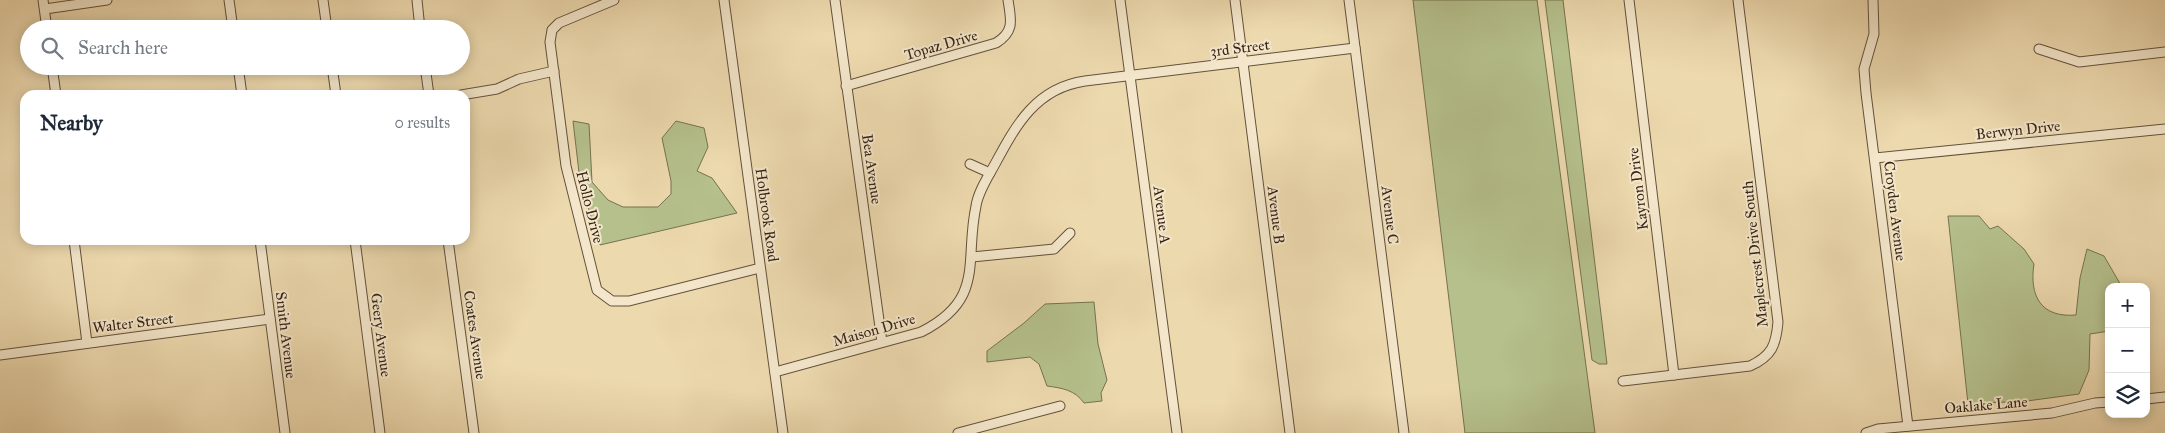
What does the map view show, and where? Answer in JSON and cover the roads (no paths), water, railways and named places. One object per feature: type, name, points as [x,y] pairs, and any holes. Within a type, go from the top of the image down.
[{"type":"street","points":[[46,20],[44,4],[107,0]]},
{"type":"street","points":[[229,0],[232,20]]},
{"type":"street","points":[[323,0],[326,20]]},
{"type":"street","points":[[417,0],[419,20]]},
{"type":"street","name":"Hollo Drive","points":[[614,0],[571,16],[559,23],[552,30],[550,42],[566,166],[596,286],[600,294],[612,301],[629,301],[760,268]]},
{"type":"street","name":"Holbrook Road","points":[[724,0],[783,433]]},
{"type":"street","name":"Bea Avenue","points":[[835,0],[882,342]]},
{"type":"street","name":"Topaz Drive","points":[[846,86],[996,43],[1007,35],[1010,29],[1008,0]]},
{"type":"street","name":"Avenue A","points":[[1120,0],[1177,433]]},
{"type":"street","name":"Avenue B","points":[[1235,0],[1290,433]]},
{"type":"street","name":"Avenue C","points":[[1349,0],[1404,433]]},
{"type":"street","name":"Kayron Drive","points":[[1629,0],[1674,375]]},
{"type":"street","name":"Maplecrest Drive South","points":[[1623,381],[1750,366],[1761,361],[1771,352],[1777,339],[1778,322],[1738,0]]},
{"type":"street","name":"Croyden Avenue","points":[[1874,0],[1874,34],[1864,68],[1908,426]]},
{"type":"street","name":"3rd Street","points":[[1130,76],[1355,48]]},
{"type":"street","points":[[2038,49],[2079,62],[2165,52]]},
{"type":"street","points":[[470,93],[497,89],[519,79],[554,70]]},
{"type":"street","points":[[53,75],[55,90]]},
{"type":"street","points":[[239,75],[241,90]]},
{"type":"street","points":[[333,75],[335,90]]},
{"type":"street","points":[[426,75],[428,90]]},
{"type":"street","name":"Maison Drive","points":[[775,372],[921,332],[945,318],[957,304],[970,271],[972,227],[976,203],[1016,125],[1038,101],[1060,88],[1074,82],[1130,76]]},
{"type":"street","name":"Berwyn Drive","points":[[1875,158],[2165,129]]},
{"type":"street","points":[[970,164],[990,173]]},
{"type":"street","points":[[972,257],[1054,249],[1070,233]]},
{"type":"street","points":[[75,245],[87,343]]},
{"type":"street","name":"Smith Avenue","points":[[261,245],[285,433]]},
{"type":"street","name":"Geery Avenue","points":[[356,245],[380,433]]},
{"type":"street","name":"Coates Avenue","points":[[449,245],[474,433]]},
{"type":"street","name":"Walter Street","points":[[0,355],[270,319]]},
{"type":"street","points":[[2150,399],[2165,397]]},
{"type":"street","name":"Oaklake Lane","points":[[1866,433],[1878,429],[2052,413],[2105,402]]},
{"type":"street","points":[[958,433],[1060,406]]}]
